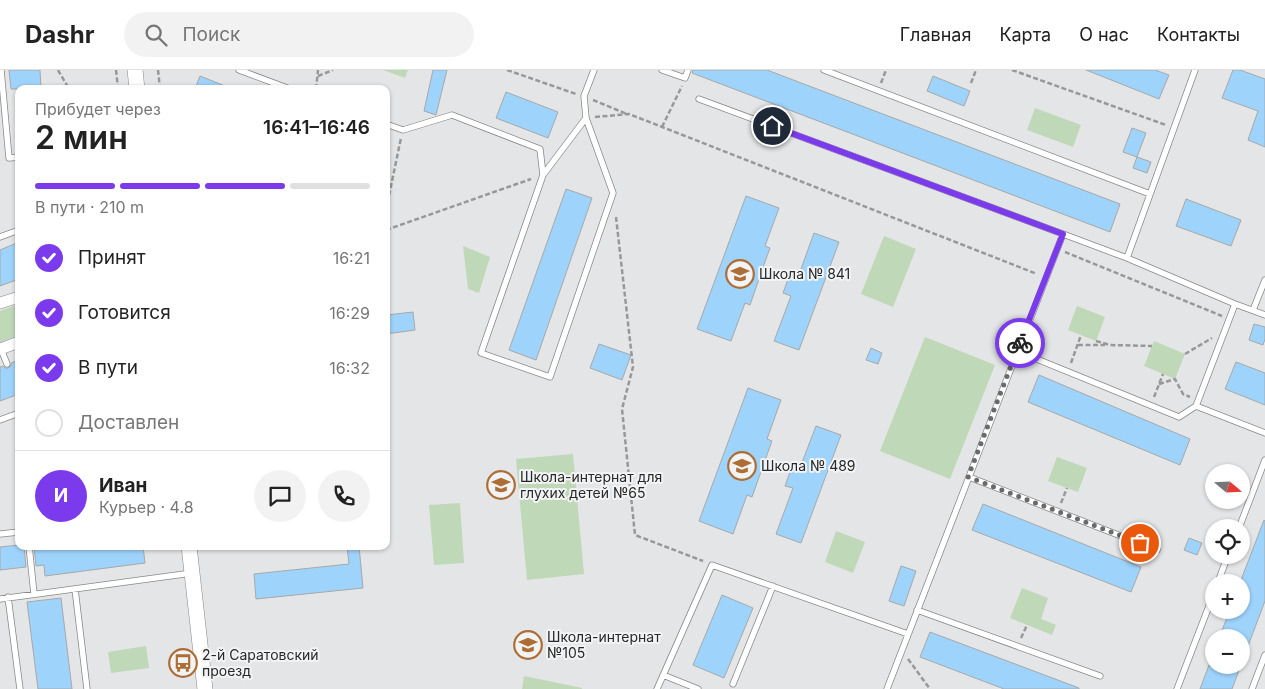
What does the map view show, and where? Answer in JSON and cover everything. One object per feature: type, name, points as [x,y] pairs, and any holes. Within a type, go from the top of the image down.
[{"type":"street","points":[[135,70],[137,85]]},
{"type":"street","points":[[0,303],[15,298]]},
{"type":"street","points":[[1,349],[15,344]]},
{"type":"street","points":[[189,550],[205,689]]},
{"type":"lane","points":[[1,70],[9,158],[15,157]]},
{"type":"lane","points":[[239,70],[279,85]]},
{"type":"lane","points":[[586,118],[543,175],[481,352],[550,377],[613,193],[586,118],[584,96],[594,70]]},
{"type":"lane","points":[[662,70],[685,78],[688,70]]},
{"type":"lane","points":[[824,70],[1150,194]]},
{"type":"lane","points":[[1126,258],[1195,70]]},
{"type":"lane","points":[[699,99],[1126,258],[1265,315]]},
{"type":"lane","points":[[390,125],[403,130],[452,115],[540,149],[543,175]]},
{"type":"lane","points":[[0,237],[15,231]]},
{"type":"lane","points":[[887,689],[1063,234]]},
{"type":"lane","points":[[1253,310],[1265,280]]},
{"type":"lane","points":[[1017,351],[1179,417],[1197,403],[1235,304]]},
{"type":"lane","points":[[1,349],[7,364]]},
{"type":"lane","points":[[1197,403],[1265,433]]},
{"type":"lane","points":[[0,420],[15,414]]},
{"type":"lane","points":[[1242,519],[1265,460]]},
{"type":"lane","points":[[968,477],[1157,550]]},
{"type":"lane","points":[[0,534],[15,532]]},
{"type":"lane","points":[[29,550],[34,594]]},
{"type":"lane","points":[[657,689],[712,564],[908,634]]},
{"type":"lane","points":[[0,599],[192,574]]},
{"type":"lane","points":[[733,684],[773,586]]},
{"type":"lane","points":[[75,588],[87,689]]},
{"type":"lane","points":[[8,598],[20,689]]},
{"type":"lane","points":[[917,610],[1100,676]]},
{"type":"lane","points":[[1177,689],[1205,616]]},
{"type":"lane","points":[[1252,689],[1265,655]]},
{"type":"lane","points":[[663,675],[698,689]]},
{"type":"path","points":[[58,70],[67,85]]},
{"type":"path","points":[[116,70],[118,85]]},
{"type":"path","points":[[158,70],[160,85]]},
{"type":"path","points":[[317,85],[318,70]]},
{"type":"path","points":[[318,76],[333,70]]},
{"type":"path","points":[[507,70],[584,96],[1046,278]]},
{"type":"path","points":[[971,83],[976,70]]},
{"type":"path","points":[[1012,70],[1174,128]]},
{"type":"path","points":[[662,127],[685,78]]},
{"type":"path","points":[[586,118],[629,114]]},
{"type":"path","points":[[390,191],[403,130]]},
{"type":"path","points":[[390,229],[543,175]]},
{"type":"path","points":[[613,193],[633,367],[622,409],[635,535],[712,564]]},
{"type":"path","points":[[1057,248],[1229,319]]},
{"type":"path","points":[[1186,354],[1225,331]]},
{"type":"path","points":[[1067,371],[1082,335]]},
{"type":"path","points":[[1096,341],[1106,345]]},
{"type":"path","points":[[1078,345],[1152,346]]},
{"type":"path","points":[[1151,405],[1163,374]]},
{"type":"path","points":[[1159,384],[1175,379],[1182,394],[1197,403]]},
{"type":"path","points":[[1058,511],[1068,488]]},
{"type":"path","points":[[1018,647],[1027,625]]},
{"type":"path","points":[[902,650],[930,689]]},
{"type":"green space","points":[[383,70],[408,70],[405,78]]},
{"type":"green space","points":[[1035,108],[1081,125],[1073,147],[1027,130]]},
{"type":"green space","points":[[884,236],[916,249],[893,307],[861,294]]},
{"type":"green space","points":[[463,246],[490,257],[479,293],[468,289]]},
{"type":"green space","points":[[15,305],[15,336],[0,342],[0,311]]},
{"type":"green space","points":[[1077,306],[1105,317],[1096,341],[1068,330]]},
{"type":"green space","points":[[925,337],[995,365],[950,479],[880,451]]},
{"type":"green space","points":[[1154,341],[1185,354],[1175,379],[1144,366]]},
{"type":"green space","points":[[573,454],[584,574],[527,580],[516,459]]},
{"type":"green space","points":[[1057,457],[1087,468],[1078,492],[1048,481]]},
{"type":"green space","points":[[460,503],[464,563],[434,565],[429,505]]},
{"type":"green space","points":[[836,531],[865,542],[853,573],[825,562]]},
{"type":"green space","points":[[1022,588],[1048,598],[1041,619],[1056,625],[1052,635],[1010,618]]},
{"type":"green space","points":[[146,646],[149,668],[111,673],[108,652]]},
{"type":"green space","points":[[524,676],[582,688],[582,689],[522,689]]},
{"type":"building","points":[[9,70],[40,70],[41,85],[15,85],[15,89],[11,89]]},
{"type":"building","points":[[433,70],[447,70],[436,115],[424,111]]},
{"type":"building","points":[[693,70],[767,70],[1120,204],[1110,232],[692,73]]},
{"type":"building","points":[[1086,70],[1155,70],[1169,75],[1159,99]]},
{"type":"building","points":[[1233,70],[1240,70],[1265,79],[1265,147],[1248,140],[1258,111],[1222,98]]},
{"type":"building","points":[[200,76],[222,85],[197,85]]},
{"type":"building","points":[[933,76],[970,91],[964,106],[927,91]]},
{"type":"building","points":[[506,92],[558,112],[548,138],[496,118]]},
{"type":"building","points":[[1132,128],[1146,133],[1137,157],[1123,152]]},
{"type":"building","points":[[1137,157],[1151,162],[1147,173],[1133,168]]},
{"type":"building","points":[[566,189],[592,198],[536,360],[509,350]]},
{"type":"building","name":"Школа № 841","points":[[746,196],[779,208],[765,246],[770,248],[750,305],[745,303],[731,341],[697,329]]},
{"type":"building","points":[[1186,199],[1241,220],[1231,246],[1176,226]]},
{"type":"building","points":[[814,233],[839,242],[799,350],[774,341],[791,296],[783,293],[787,282],[789,277],[797,280]]},
{"type":"building","points":[[15,244],[15,280],[0,286],[0,250]]},
{"type":"building","points":[[413,312],[415,330],[390,333],[390,315]]},
{"type":"building","points":[[1254,324],[1265,327],[1263,345],[1249,340]]},
{"type":"building","points":[[599,344],[631,355],[622,380],[590,368]]},
{"type":"building","points":[[871,348],[882,353],[878,364],[866,360]]},
{"type":"building","points":[[15,362],[15,395],[0,401],[0,367],[8,368],[11,366],[11,363]]},
{"type":"building","points":[[1236,362],[1265,373],[1265,405],[1225,389]]},
{"type":"building","points":[[1039,375],[1190,439],[1180,465],[1028,402]]},
{"type":"building","name":"Школа № 489","points":[[748,388],[781,400],[767,439],[772,441],[752,497],[747,495],[733,534],[699,521]]},
{"type":"building","points":[[816,426],[841,435],[801,543],[776,534],[793,488],[785,486],[789,475],[791,470],[798,473]]},
{"type":"building","points":[[983,504],[1141,567],[1131,592],[972,530]]},
{"type":"building","points":[[1264,520],[1265,601],[1250,641],[1250,629],[1223,629],[1226,619],[1250,619],[1250,574],[1243,574],[1247,564],[1250,564],[1250,557]]},
{"type":"building","points":[[1189,538],[1202,543],[1197,555],[1184,550]]},
{"type":"building","points":[[15,545],[15,550],[24,550],[26,567],[0,570],[0,547]]},
{"type":"building","points":[[34,550],[143,550],[145,563],[45,576],[44,565],[36,566]]},
{"type":"building","points":[[347,550],[359,550],[363,588],[256,599],[254,574],[349,564]]},
{"type":"building","points":[[901,566],[916,571],[904,606],[889,601]]},
{"type":"building","points":[[722,595],[753,608],[724,678],[693,665]]},
{"type":"building","points":[[61,598],[72,689],[38,689],[27,602]]},
{"type":"building","points":[[930,632],[1079,689],[1004,689],[920,657]]},
{"type":"building","points":[[1206,674],[1238,674],[1232,689],[1200,689]]},
{"type":"way so far","points":[[1020,343],[968,477],[1140,543]]},
{"type":"place","name":"Школа № 841","points":[[740,274]]},
{"type":"place","name":"Школа № 489","points":[[742,466]]},
{"type":"place","name":"Школа-интернат для глухих детей №65","points":[[501,485]]},
{"type":"place","name":"Школа-интернат №105","points":[[528,645]]},
{"type":"place","name":"2-й Саратовский проезд","points":[[183,663]]},
{"type":"route","points":[[772,126],[1063,234],[1020,343]]}]
